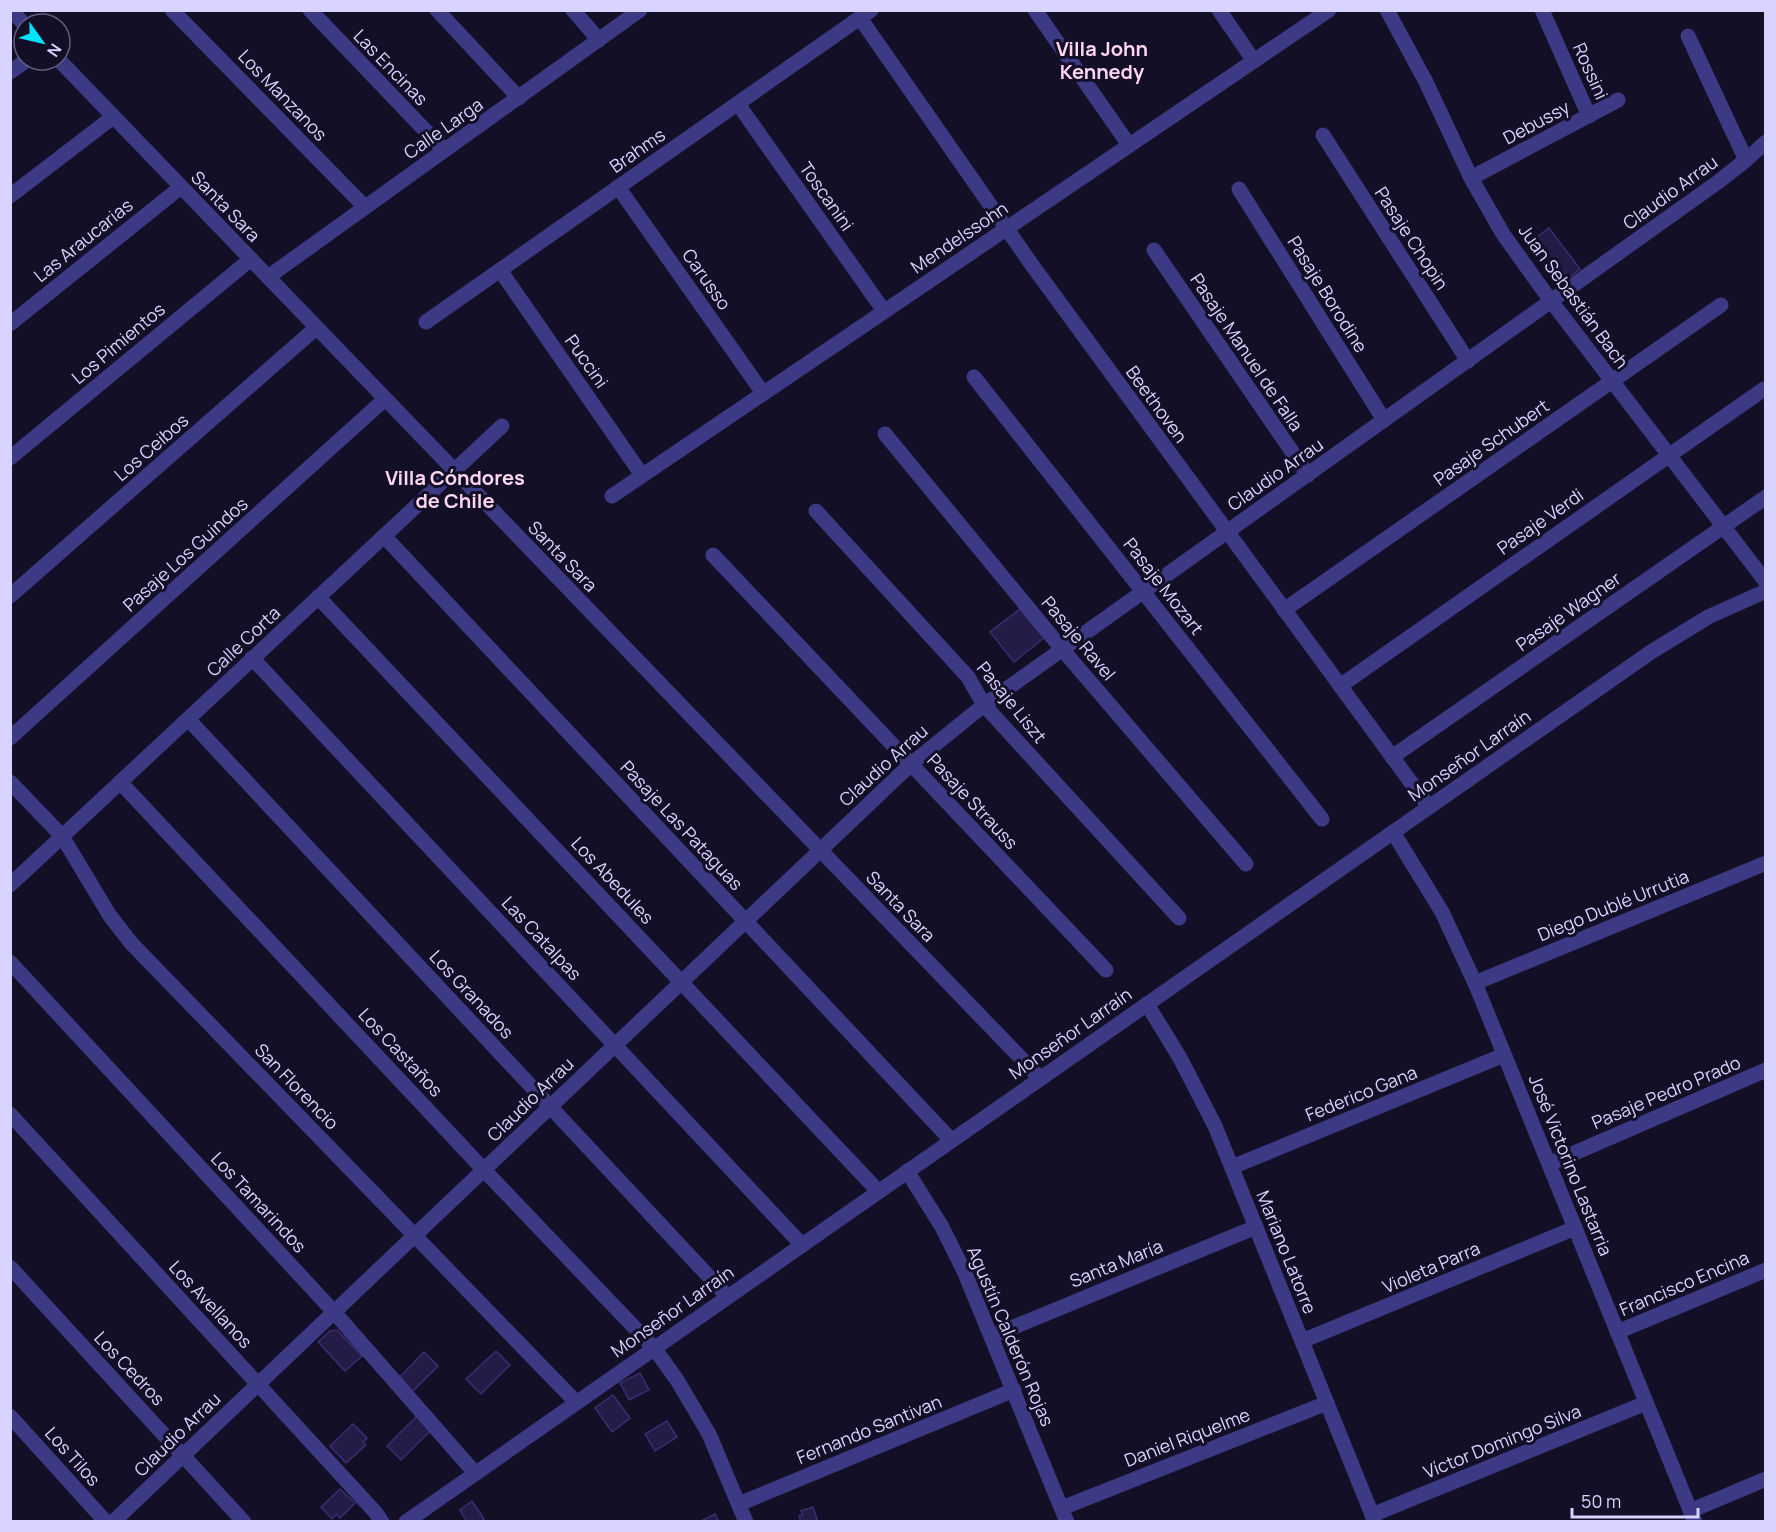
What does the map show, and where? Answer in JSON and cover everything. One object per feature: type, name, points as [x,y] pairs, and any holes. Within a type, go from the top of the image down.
[{"type":"street","name":"Los Manzanos","points":[[172,10],[365,207]]},
{"type":"street","name":"Las Encinas","points":[[310,10],[444,150]]},
{"type":"street","points":[[437,10],[519,98]]},
{"type":"street","points":[[573,10],[599,40]]},
{"type":"street","name":"Calle Larga","points":[[267,277],[640,10]]},
{"type":"street","points":[[1035,10],[1129,146]]},
{"type":"street","points":[[1219,10],[1254,61]]},
{"type":"street","name":"Mendelssohn","points":[[612,496],[1329,10]]},
{"type":"street","name":"Juan Sebastián Bach","points":[[1387,10],[1422,74],[1471,178],[1503,234],[1551,301],[1766,582]]},
{"type":"street","name":"Rossini","points":[[1542,10],[1589,116]]},
{"type":"street","name":"Brahms","points":[[426,322],[865,14]]},
{"type":"street","name":"Beethoven","points":[[865,14],[1006,229],[1226,533],[1429,807]]},
{"type":"street","points":[[1689,36],[1746,160]]},
{"type":"street","name":"Santa Sara","points":[[70,72],[1040,1078]]},
{"type":"street","name":"Debussy","points":[[1471,178],[1618,100]]},
{"type":"street","name":"Toscanini","points":[[738,104],[884,312]]},
{"type":"street","points":[[10,196],[113,117]]},
{"type":"street","name":"Pasaje Chopin","points":[[1323,135],[1468,361]]},
{"type":"street","name":"Claudio Arrau","points":[[113,1521],[911,764],[984,705],[1468,361],[1746,160],[1766,142]]},
{"type":"street","name":"Las Araucarias","points":[[10,324],[181,187]]},
{"type":"street","name":"Carusso","points":[[618,187],[764,393]]},
{"type":"street","name":"Pasaje Borodine","points":[[1239,189],[1384,420]]},
{"type":"street","name":"Pasaje Manuel de Falla","points":[[1154,250],[1308,475]]},
{"type":"street","name":"Los Pimientos","points":[[10,458],[250,259]]},
{"type":"street","name":"Puccini","points":[[500,270],[642,475]]},
{"type":"street","name":"Pasaje Schubert","points":[[1284,610],[1721,305]]},
{"type":"street","name":"Los Ceibos","points":[[10,596],[316,328]]},
{"type":"street","name":"Pasaje Mozart","points":[[975,377],[1322,819]]},
{"type":"street","name":"Pasaje Verdi","points":[[1340,686],[1764,389]]},
{"type":"street","name":"Pasaje Los Guindos","points":[[10,738],[385,399]]},
{"type":"street","name":"Calle Corta","points":[[10,885],[502,426]]},
{"type":"street","name":"Pasaje Ravel","points":[[885,434],[1062,649],[1246,864]]},
{"type":"street","name":"Pasaje Wagner","points":[[1392,757],[1766,497]]},
{"type":"street","name":"Pasaje Liszt","points":[[816,511],[968,678],[984,705],[1179,918]]},
{"type":"street","name":"Pasaje Las Pataguas","points":[[384,536],[951,1140]]},
{"type":"street","name":"Pasaje Strauss","points":[[713,555],[1106,970]]},
{"type":"street","name":"Monseñor Larraín","points":[[406,1521],[1679,634],[1738,602],[1766,591]]},
{"type":"street","name":"Los Abedules","points":[[318,597],[878,1191]]},
{"type":"street","name":"Las Catalpas","points":[[252,658],[802,1245]]},
{"type":"street","name":"Los Granados","points":[[188,719],[727,1296]]},
{"type":"street","name":"San Florencio","points":[[10,782],[62,836],[110,916],[132,944],[576,1402]]},
{"type":"street","name":"Los Castaños","points":[[120,782],[654,1348],[696,1410],[721,1459],[746,1521]]},
{"type":"street","name":"José Victorino Lastarria","points":[[1393,832],[1442,912],[1475,983],[1693,1516]]},
{"type":"street","name":"Diego Dublé Urrutia","points":[[1475,983],[1766,863]]},
{"type":"street","name":"Los Tamarindos","points":[[10,962],[334,1312],[475,1473]]},
{"type":"street","name":"Mariano Latorre","points":[[1146,1004],[1196,1086],[1232,1167],[1374,1518]]},
{"type":"street","name":"Federico Gana","points":[[1232,1167],[1504,1054]]},
{"type":"street","name":"Pasaje Pedro Prado","points":[[1549,1164],[1766,1070]]},
{"type":"street","name":"Los Avellanos","points":[[10,1114],[381,1521]]},
{"type":"street","name":"Agustín Calderón Rojas","points":[[907,1171],[950,1242],[992,1336],[1064,1515]]},
{"type":"street","name":"Santa María","points":[[992,1336],[1256,1227]]},
{"type":"street","name":"Violeta Parra","points":[[1302,1341],[1575,1228]]},
{"type":"street","name":"Los Cedros","points":[[10,1267],[244,1521]]},
{"type":"street","name":"Francisco Encina","points":[[1617,1332],[1766,1270]]},
{"type":"street","name":"Fernando Santivan","points":[[739,1504],[1014,1390]]},
{"type":"street","name":"Daniel Riquelme","points":[[1064,1515],[1327,1403]]},
{"type":"street","name":"Víctor Domingo Silva","points":[[1374,1518],[1646,1403]]},
{"type":"street","name":"Los Tilos","points":[[10,1416],[106,1521]]},
{"type":"street","points":[[1693,1516],[1766,1479]]},
{"type":"building","points":[[1549,228],[1580,269],[1568,278],[1564,272],[1555,279],[1529,243]]},
{"type":"building","points":[[1020,609],[1044,638],[1014,662],[990,632]]},
{"type":"building","points":[[337,1330],[362,1356],[345,1371],[318,1342],[330,1331]]},
{"type":"building","points":[[496,1351],[510,1365],[481,1394],[466,1379]]},
{"type":"building","points":[[424,1352],[438,1366],[412,1392],[398,1379]]},
{"type":"building","points":[[640,1373],[649,1390],[629,1400],[620,1383]]},
{"type":"building","points":[[613,1395],[630,1418],[612,1432],[595,1408]]},
{"type":"building","points":[[417,1416],[431,1430],[401,1460],[387,1446]]},
{"type":"building","points":[[667,1421],[677,1437],[655,1451],[645,1434]]},
{"type":"building","points":[[353,1424],[367,1438],[363,1442],[366,1445],[346,1463],[330,1446]]},
{"type":"building","points":[[340,1489],[355,1503],[340,1518],[337,1514],[332,1519],[321,1507]]},
{"type":"building","points":[[472,1501],[484,1519],[480,1522],[467,1522],[460,1510]]},
{"type":"building","points":[[813,1507],[818,1522],[801,1522],[799,1516],[803,1515],[801,1511]]},
{"type":"building","points":[[715,1514],[719,1522],[699,1522]]},
{"type":"district","name":"Villa John Kennedy","points":[[1102,60]]},
{"type":"district","name":"Villa Cóndores de Chile","points":[[455,488]]}]
